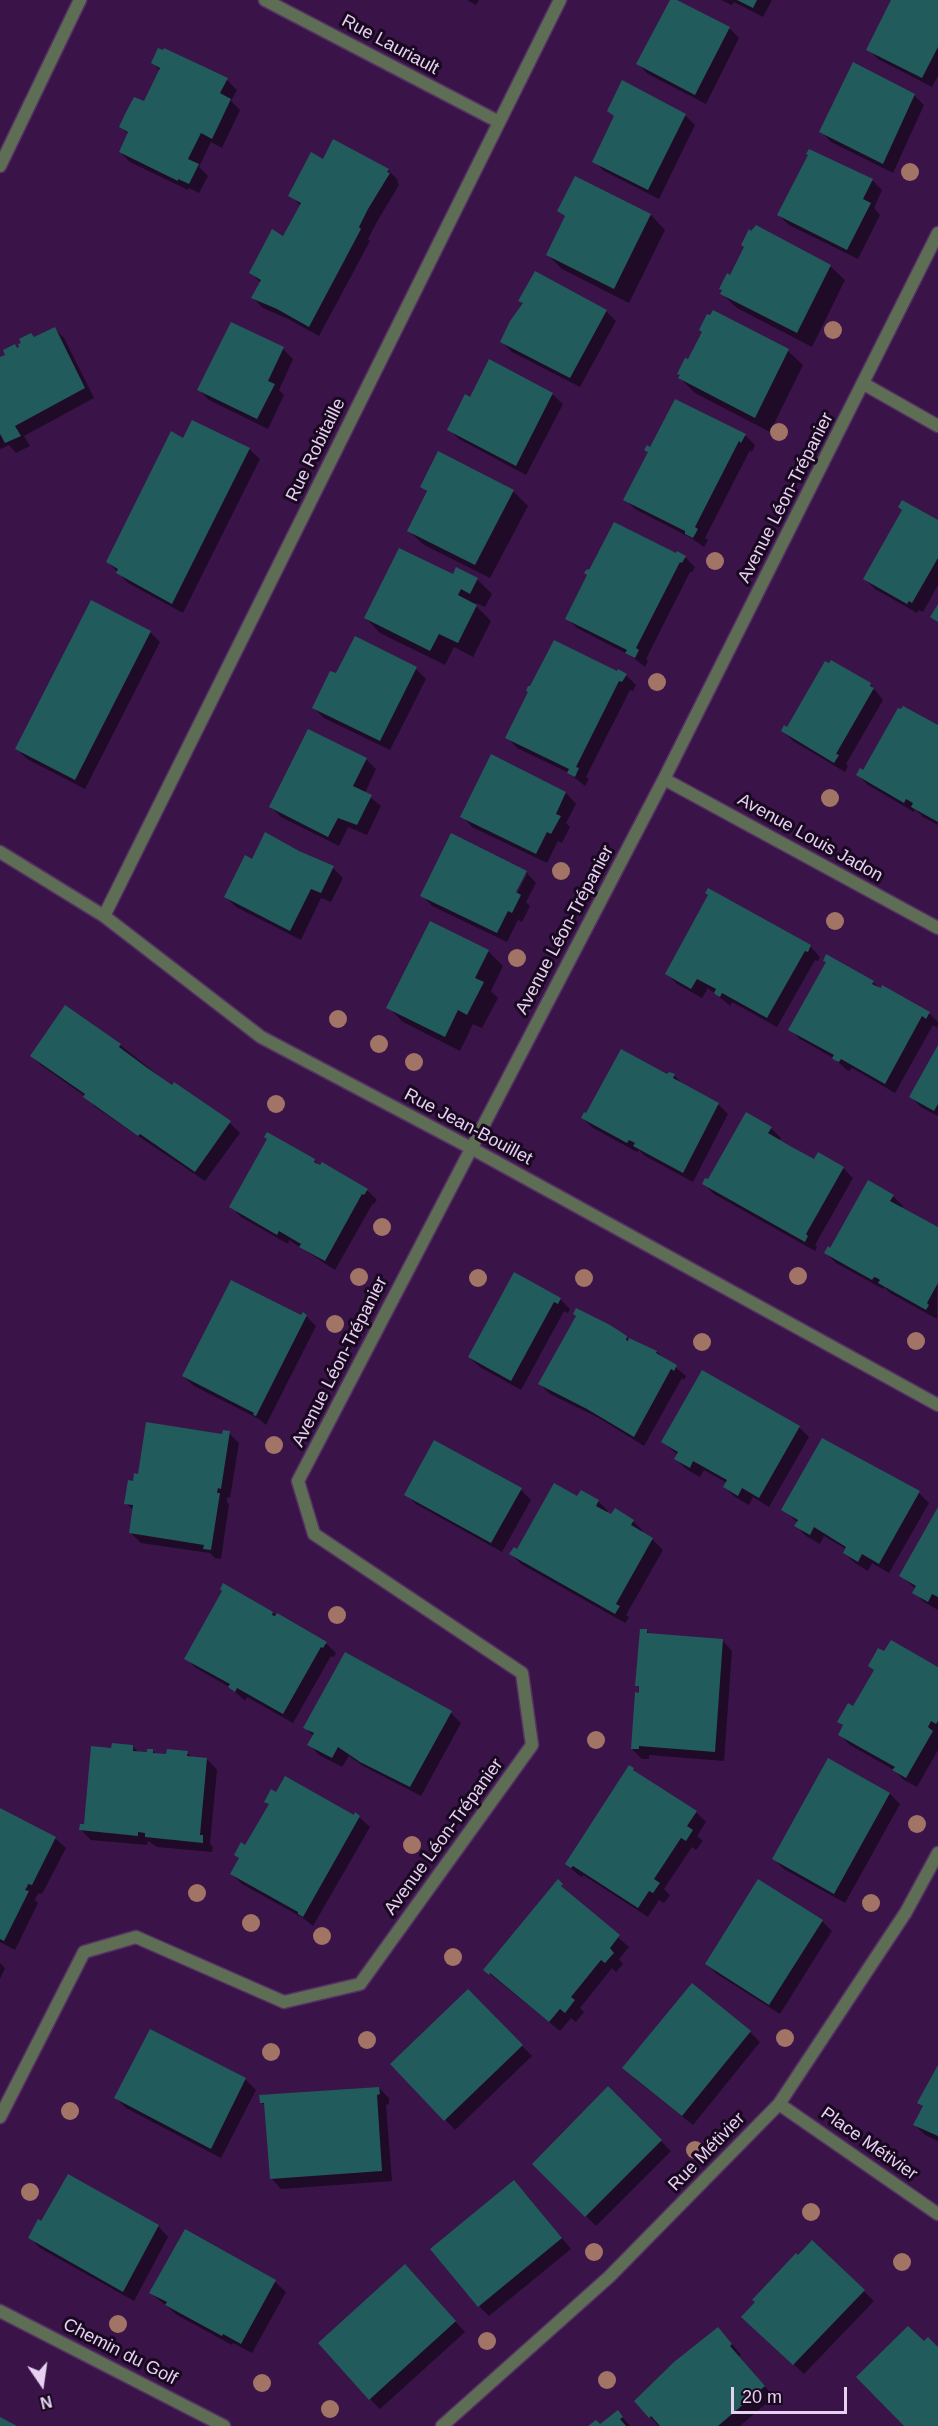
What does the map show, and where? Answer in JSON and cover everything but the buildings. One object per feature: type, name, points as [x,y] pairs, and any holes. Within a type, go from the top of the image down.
[{"type":"street","points":[[0,166],[80,0]]},
{"type":"street","name":"Rue Lauriault","points":[[265,0],[499,122]]},
{"type":"street","name":"Rue Robitaille","points":[[104,916],[560,0]]},
{"type":"street","name":"Avenue Léon-Trépanier","points":[[0,2117],[84,1952],[136,1937],[284,2002],[360,1984],[532,1745],[522,1673],[314,1534],[298,1481],[664,779],[938,233]]},
{"type":"street","points":[[864,384],[938,426]]},
{"type":"street","name":"Avenue Louis Jadon","points":[[664,779],[938,928]]},
{"type":"street","name":"Rue Jean-Bouillet","points":[[0,852],[104,916],[261,1037],[471,1148],[938,1405]]},
{"type":"street","name":"Rue Métivier","points":[[442,2426],[609,2277],[779,2104],[906,1912],[938,1853]]},
{"type":"street","name":"Place Métivier","points":[[779,2104],[938,2214]]},
{"type":"street","name":"Chemin du Golf","points":[[0,2311],[224,2426]]}]
